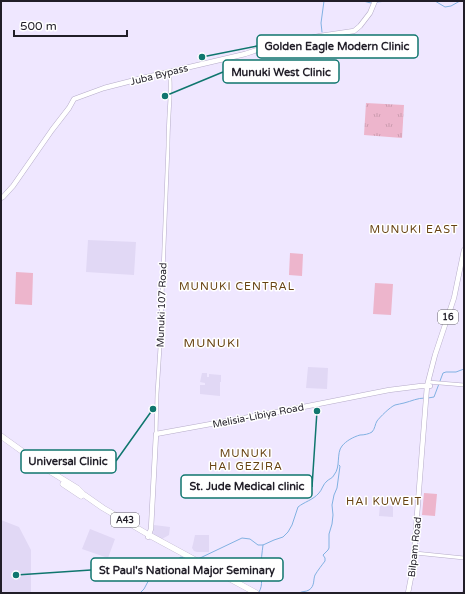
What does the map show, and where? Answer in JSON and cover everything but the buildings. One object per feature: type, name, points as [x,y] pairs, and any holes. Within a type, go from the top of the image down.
[{"type":"highway","name":"A43","points":[[1,436],[98,505],[149,536],[256,593]]},
{"type":"highway","name":"A43","points":[[1,439],[97,507],[250,593]]},
{"type":"main road","name":"Juba Bypass","points":[[1,198],[13,186],[74,99],[104,88],[245,54],[263,48],[320,36],[354,31],[360,26],[370,12],[375,1]]},
{"type":"main road","name":"16","points":[[427,405],[429,384],[435,355],[454,298],[464,250]]},
{"type":"main road","name":"16","points":[[429,384],[456,299],[464,262]]},
{"type":"main road","name":"Melisia-Libiya Road","points":[[156,434],[389,390],[429,384]]},
{"type":"main road","name":"Bilpam Road","points":[[409,593],[414,576],[427,405]]},
{"type":"main road","name":"Bilpam Road","points":[[409,593],[413,567],[427,405]]},
{"type":"main road","name":"Munuki 107 Road","points":[[149,536],[152,523],[156,434]]},
{"type":"street","name":"Munuki 107 Road","points":[[156,434],[168,146],[170,88],[169,72]]},
{"type":"street","points":[[429,384],[464,385]]},
{"type":"street","points":[[416,553],[464,558]]},
{"type":"shaded area","points":[[88,240],[136,242],[134,275],[86,272]]},
{"type":"shaded area","points":[[308,367],[328,368],[327,389],[306,388]]},
{"type":"shaded area","points":[[202,373],[207,373],[207,377],[209,377],[209,374],[221,375],[220,396],[200,394],[200,385],[205,385],[205,383],[200,382]]},
{"type":"shaded area","points":[[380,505],[393,506],[393,517],[379,516]]},
{"type":"shaded area","points":[[1,520],[19,527],[31,550],[31,593],[1,593]]},
{"type":"shaded area","points":[[154,525],[170,527],[169,535],[162,539],[153,535]]},
{"type":"shaded area","points":[[90,529],[115,539],[108,558],[82,549]]},
{"type":"shaded area","points":[[195,535],[209,535],[209,552],[194,551],[192,548]]},
{"type":"green space","points":[[366,103],[404,105],[402,138],[364,135]]},
{"type":"green space","points":[[290,253],[303,254],[302,276],[289,275]]},
{"type":"green space","points":[[16,272],[33,273],[32,305],[15,304]]},
{"type":"green space","points":[[375,283],[393,284],[391,315],[373,314]]},
{"type":"green space","points":[[424,493],[437,494],[435,516],[422,515]]},
{"type":"waterway","points":[[322,32],[321,23],[324,1]]},
{"type":"waterway","points":[[363,1],[371,3]]},
{"type":"waterway","points":[[377,2],[387,1]]},
{"type":"waterway","points":[[435,1],[445,7],[451,6],[460,1]]},
{"type":"waterway","points":[[428,398],[434,397],[443,373],[456,372],[464,369]]},
{"type":"waterway","points":[[198,559],[242,538],[250,539],[258,545],[263,545],[283,537],[292,525],[298,507],[317,495],[326,482],[336,472],[339,452],[344,444],[355,437],[372,432],[377,421],[393,406],[425,398]]},
{"type":"waterway","points":[[299,593],[308,591],[311,588],[315,575],[325,561],[323,555],[329,548],[329,534],[333,515],[332,505],[337,488],[339,465]]},
{"type":"waterway","points":[[259,592],[262,583],[261,565],[263,545]]},
{"type":"waterway","points":[[140,593],[144,589],[152,574],[160,568],[181,557],[194,563]]},
{"type":"place","name":"Golden Eagle Modern Clinic","points":[[202,57]]},
{"type":"place","name":"Munuki West Clinic","points":[[165,96]]},
{"type":"place","name":"Universal Clinic","points":[[153,409]]},
{"type":"place","name":"St. Jude Medical clinic","points":[[317,411]]},
{"type":"place","name":"St Paul's National Major Seminary","points":[[16,575]]},
{"type":"district","name":"MUNUKI EAST","points":[[414,229]]},
{"type":"district","name":"MUNUKI CENTRAL","points":[[237,286]]},
{"type":"district","name":"MUNUKI","points":[[212,343]]},
{"type":"district","name":"MUNUKI HAI GEZIRA","points":[[246,459]]},
{"type":"district","name":"HAI KUWEIT","points":[[384,501]]}]
